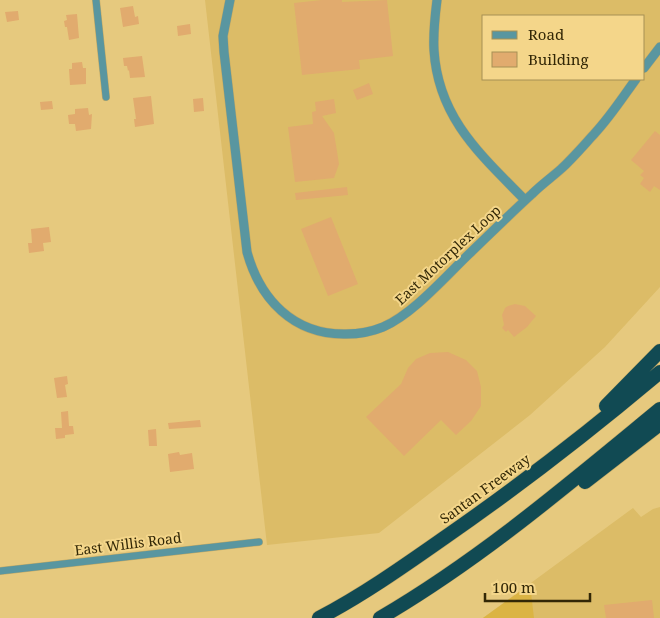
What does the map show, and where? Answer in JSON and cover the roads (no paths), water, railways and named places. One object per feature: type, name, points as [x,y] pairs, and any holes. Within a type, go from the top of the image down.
[{"type":"highway","points":[[553,460],[572,435],[614,399],[660,351]]},
{"type":"highway","name":"Santan Freeway","points":[[319,618],[417,557],[553,460],[660,372]]},
{"type":"highway","points":[[380,618],[418,596],[535,512],[660,408]]},
{"type":"highway","points":[[535,512],[567,495],[660,424]]},
{"type":"street","points":[[96,0],[106,97]]},
{"type":"street","name":"East Motorplex Loop","points":[[230,0],[223,36],[224,52],[247,252],[252,272],[273,303],[291,318],[316,330],[339,334],[370,332],[400,318],[561,168],[596,132],[635,80]]},
{"type":"street","points":[[437,0],[434,54],[440,84],[447,105],[460,130],[472,145],[525,200]]},
{"type":"street","points":[[645,67],[660,47]]},
{"type":"street","name":"East Willis Road","points":[[0,571],[259,542]]}]
